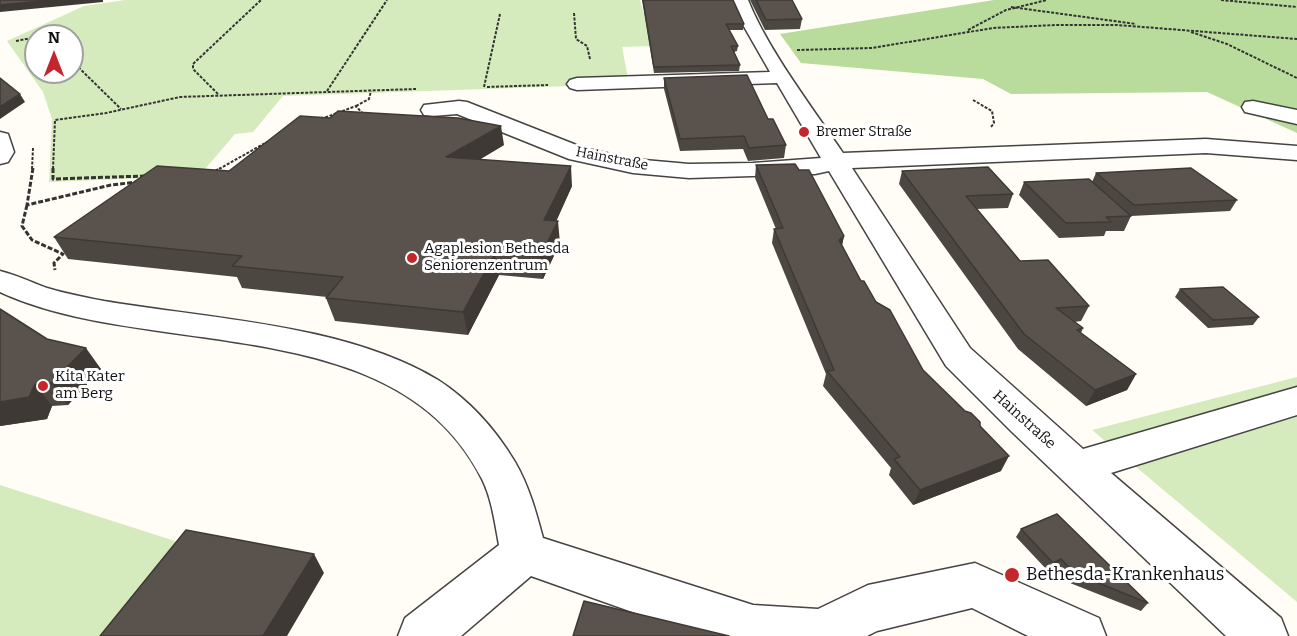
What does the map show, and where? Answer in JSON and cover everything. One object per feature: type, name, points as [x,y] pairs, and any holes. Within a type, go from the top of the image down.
[{"type":"street","name":"Hainstraße","points":[[740,0],[746,16],[766,50],[958,357],[1024,422],[1077,467],[1250,633]]},
{"type":"street","points":[[577,84],[783,77]]},
{"type":"street","name":"Hainstraße","points":[[432,110],[459,107],[578,154],[633,166],[689,171],[753,170],[815,167],[836,161]]},
{"type":"street","points":[[1253,107],[1297,117]]},
{"type":"street","points":[[0,139],[2,152],[0,157]]},
{"type":"street","points":[[836,161],[1153,147],[1217,147],[1297,153]]},
{"type":"street","points":[[0,280],[46,299],[83,308],[263,337],[324,350],[377,366],[415,383],[448,408],[477,440],[501,476],[524,553]]},
{"type":"street","points":[[1077,467],[1297,401]]},
{"type":"street","points":[[423,636],[524,553]]},
{"type":"street","points":[[524,553],[753,630],[820,634],[868,609],[975,585],[1081,636]]},
{"type":"path","points":[[218,95],[193,69],[193,64],[261,0]]},
{"type":"path","points":[[149,176],[53,179],[55,120],[121,110],[164,99],[326,92],[387,0]]},
{"type":"path","points":[[966,32],[994,13],[1047,0]]},
{"type":"path","points":[[1221,0],[1297,7]]},
{"type":"path","points":[[1011,7],[1170,28],[1297,39]]},
{"type":"path","points":[[574,13],[576,39],[587,46],[591,60],[596,63],[599,83]]},
{"type":"path","points":[[484,87],[500,14]]},
{"type":"path","points":[[766,50],[872,48],[966,32],[1055,25],[1170,28],[1208,36],[1297,78]]},
{"type":"path","points":[[16,40],[24,39]]},
{"type":"path","points":[[84,73],[121,110]]},
{"type":"path","points":[[315,122],[369,99],[371,90]]},
{"type":"path","points":[[356,106],[362,114],[390,121],[432,110]]},
{"type":"path","points":[[213,173],[276,138]]},
{"type":"path","points":[[34,152],[22,226],[32,240],[63,254]]},
{"type":"path","points":[[229,163],[237,165]]},
{"type":"path","points":[[27,205],[111,185],[146,181]]},
{"type":"path","points":[[46,299],[73,280],[62,276],[55,270],[54,263],[71,248]]},
{"type":"green space","points":[[125,0],[640,0],[653,46],[622,47],[629,84],[283,96],[253,132],[235,134],[199,176],[49,182],[52,119],[43,92],[37,84],[84,84],[84,24],[44,24],[84,6]]},
{"type":"green space","points":[[994,0],[1297,0],[1297,133],[1207,92],[1011,94],[983,79],[801,63],[780,34]]},
{"type":"green space","points":[[24,33],[24,65],[7,41]]},
{"type":"green space","points":[[1297,377],[1297,602],[1092,430]]},
{"type":"green space","points":[[0,485],[200,549],[132,636],[0,636]]},
{"type":"building","points":[[0,0],[53,0],[0,5]]},
{"type":"building","points":[[643,0],[733,0],[744,24],[726,24],[738,46],[731,46],[740,65],[654,67]]},
{"type":"building","points":[[756,0],[792,0],[802,19],[766,20]]},
{"type":"building","points":[[747,75],[768,119],[773,119],[786,145],[749,148],[744,136],[680,139],[664,78]]},
{"type":"building","points":[[0,78],[20,94],[0,107]]},
{"type":"building","points":[[338,111],[458,118],[501,126],[446,157],[571,166],[544,220],[558,221],[540,257],[495,253],[463,312],[326,298],[343,277],[232,266],[242,256],[54,237],[157,166],[229,171],[300,116],[330,118]]},
{"type":"building","points":[[795,164],[799,170],[809,170],[844,236],[839,240],[861,281],[864,281],[876,302],[890,310],[923,370],[965,411],[971,413],[980,422],[980,426],[1009,456],[920,490],[894,459],[900,457],[827,371],[834,370],[774,229],[783,228],[756,165]]},
{"type":"building","points":[[988,167],[1013,194],[966,196],[1020,261],[1048,260],[1089,306],[1056,308],[1083,328],[1077,330],[1136,374],[1095,390],[1024,334],[902,171]]},
{"type":"building","points":[[1191,168],[1237,200],[1134,205],[1096,173]]},
{"type":"building","points":[[1089,179],[1131,216],[1106,217],[1111,222],[1066,223],[1024,182]]},
{"type":"building","points":[[1223,287],[1259,317],[1213,320],[1180,289]]},
{"type":"building","points":[[0,309],[47,339],[86,348],[51,383],[35,384],[29,397],[0,402]]},
{"type":"building","points":[[1057,514],[1148,603],[1076,574],[1061,559],[1053,563],[1021,529]]},
{"type":"building","points":[[186,530],[314,554],[263,636],[100,636]]},
{"type":"building","points":[[584,601],[729,636],[573,636]]},
{"type":"place","name":"Bremer Straße","points":[[804,132]]},
{"type":"place","name":"Agaplesion Bethesda Seniorenzentrum","points":[[412,258]]},
{"type":"place","name":"Kita Kater am Berg","points":[[43,386]]},
{"type":"place","name":"Bethesda-Krankenhaus","points":[[1012,575]]}]
